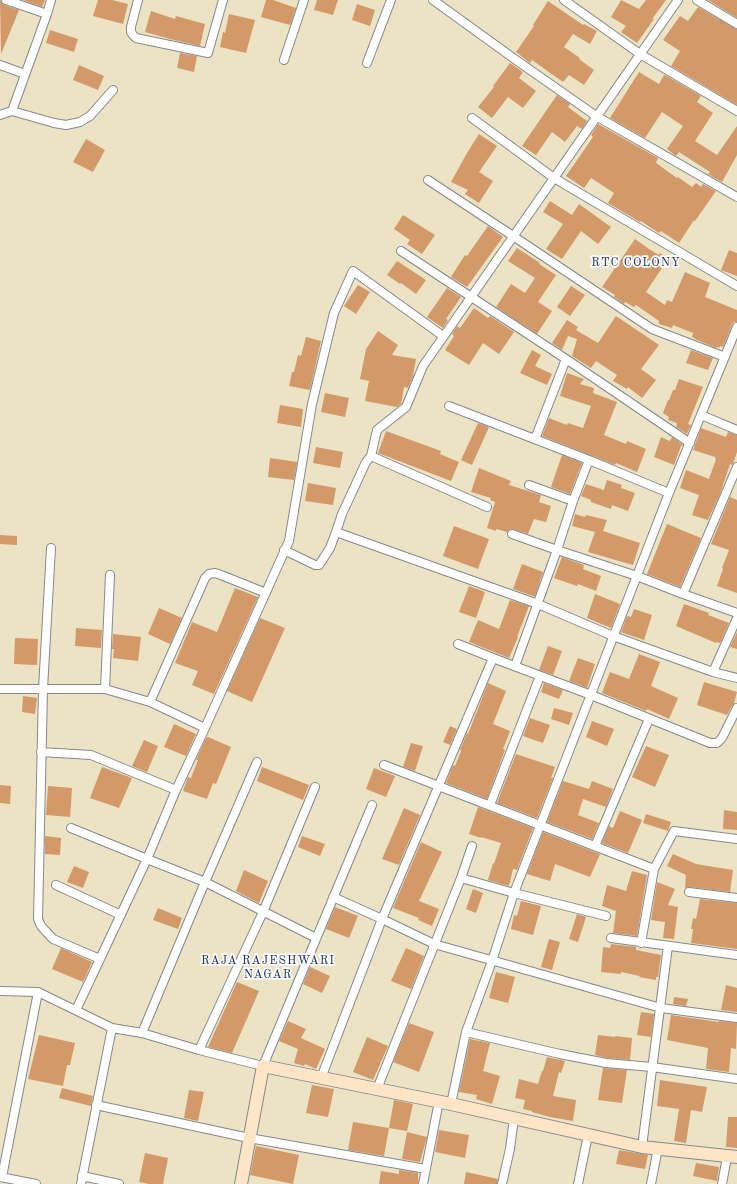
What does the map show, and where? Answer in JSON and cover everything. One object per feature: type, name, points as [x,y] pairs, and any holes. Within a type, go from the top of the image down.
[{"type":"street","points":[[6,0],[47,14]]},
{"type":"street","points":[[12,111],[51,0]]},
{"type":"street","points":[[138,0],[131,27],[131,32],[136,38],[208,53],[224,0]]},
{"type":"street","points":[[284,60],[304,0]]},
{"type":"street","points":[[368,64],[391,0]]},
{"type":"street","points":[[433,0],[596,116],[737,197]]},
{"type":"street","points":[[564,0],[640,54],[737,111]]},
{"type":"street","points":[[284,550],[315,566],[319,565],[330,548],[342,514],[366,462],[371,456],[377,430],[406,407],[423,366],[443,336],[678,0]]},
{"type":"street","points":[[697,0],[737,24]]},
{"type":"street","points":[[0,65],[25,74]]},
{"type":"street","points":[[0,115],[12,111],[66,125],[80,122],[90,116],[113,90]]},
{"type":"street","points":[[472,118],[554,178],[737,286]]},
{"type":"street","points":[[428,180],[652,329],[725,357]]},
{"type":"street","points":[[401,251],[566,359],[690,443]]},
{"type":"street","points":[[76,1010],[147,859],[176,790],[266,593],[288,541],[312,404],[334,313],[353,271],[443,336]]},
{"type":"street","points":[[424,1184],[426,1169],[466,1032],[492,961],[514,894],[669,493],[737,327]]},
{"type":"street","points":[[535,439],[566,359]]},
{"type":"street","points":[[449,406],[589,460],[669,493]]},
{"type":"street","points":[[700,415],[737,430]]},
{"type":"street","points":[[371,456],[487,506]]},
{"type":"street","points":[[515,666],[589,460]]},
{"type":"street","points":[[683,594],[737,467]]},
{"type":"street","points":[[529,485],[573,501]]},
{"type":"street","points":[[336,532],[538,604],[613,636],[713,672],[737,678]]},
{"type":"street","points":[[512,534],[637,576],[737,613]]},
{"type":"street","points":[[52,548],[43,689],[38,919],[46,933],[53,939],[100,959]]},
{"type":"street","points":[[150,702],[205,578],[209,574],[215,573],[222,575],[266,593]]},
{"type":"street","points":[[105,689],[110,575]]},
{"type":"street","points":[[713,672],[737,618]]},
{"type":"street","points":[[458,644],[592,695],[710,743],[717,743],[722,738],[737,708]]},
{"type":"street","points":[[321,1078],[382,919],[493,658]]},
{"type":"street","points":[[490,805],[540,676]]},
{"type":"street","points":[[0,689],[105,689],[150,702],[205,728]]},
{"type":"street","points":[[595,846],[649,719]]},
{"type":"street","points":[[41,752],[91,755],[176,790]]},
{"type":"street","points":[[142,1033],[257,762]]},
{"type":"street","points":[[384,765],[654,869]]},
{"type":"street","points":[[198,1050],[263,912],[315,787]]},
{"type":"street","points":[[241,1184],[263,1066],[372,805]]},
{"type":"street","points":[[71,828],[205,882],[316,938]]},
{"type":"street","points":[[641,943],[654,869],[674,831],[737,840]]},
{"type":"street","points":[[378,1089],[461,878],[472,846]]},
{"type":"street","points":[[461,878],[514,894],[606,916]]},
{"type":"street","points":[[56,885],[121,914]]},
{"type":"street","points":[[689,892],[737,898]]},
{"type":"street","points":[[333,897],[434,944],[661,1008],[737,1018]]},
{"type":"street","points":[[612,938],[737,955]]},
{"type":"street","points":[[642,1146],[668,946]]},
{"type":"street","points":[[0,991],[38,992],[112,1028],[142,1033],[198,1050],[263,1066],[445,1102],[642,1146],[732,1157],[722,1184]]},
{"type":"street","points":[[36,1184],[1,1177],[38,992]]},
{"type":"street","points":[[112,1028],[82,1180],[119,1184]]},
{"type":"street","points":[[466,1032],[606,1063],[652,1067],[737,1079]]},
{"type":"street","points":[[96,1105],[249,1138],[426,1169]]},
{"type":"street","points":[[502,1184],[510,1150],[514,1118]]},
{"type":"street","points":[[578,1184],[588,1135]]},
{"type":"street","points":[[651,1184],[658,1148]]},
{"type":"building","points":[[0,0],[4,5],[19,10],[1,54]]},
{"type":"building","points":[[23,0],[45,0],[42,7]]},
{"type":"building","points":[[98,0],[112,0],[128,4],[123,24],[93,16]]},
{"type":"building","points":[[266,0],[273,0],[296,8],[290,25],[261,17]]},
{"type":"building","points":[[317,0],[338,0],[333,15],[314,10]]},
{"type":"building","points":[[621,0],[639,9],[646,0],[666,0],[637,43],[621,32],[626,26],[611,17]]},
{"type":"building","points":[[708,0],[737,0],[737,18]]},
{"type":"building","points":[[548,1],[583,25],[584,24],[597,31],[590,44],[573,34],[564,47],[594,70],[584,85],[569,75],[563,82],[532,60],[530,63],[516,52],[534,26],[533,25]]},
{"type":"building","points":[[357,4],[375,10],[370,26],[352,20]]},
{"type":"building","points":[[698,7],[737,29],[737,105],[671,66],[680,51],[663,40],[680,16],[688,21]]},
{"type":"building","points":[[151,11],[175,19],[176,16],[205,24],[200,46],[145,32]]},
{"type":"building","points":[[229,14],[255,20],[246,53],[220,47]]},
{"type":"building","points":[[50,30],[78,39],[74,52],[46,43]]},
{"type":"building","points":[[180,53],[197,56],[194,72],[177,68]]},
{"type":"building","points":[[510,63],[523,72],[519,78],[536,91],[523,108],[508,97],[492,118],[478,107]]},
{"type":"building","points":[[79,65],[104,76],[98,90],[73,80]]},
{"type":"building","points":[[639,72],[659,84],[665,75],[701,96],[697,102],[713,113],[695,141],[717,155],[737,126],[737,155],[722,182],[708,174],[710,172],[679,152],[676,156],[667,149],[683,126],[662,112],[645,138],[610,118]]},
{"type":"building","points":[[557,95],[570,104],[568,107],[587,121],[582,129],[577,126],[565,142],[552,132],[536,155],[522,146]]},
{"type":"building","points":[[598,124],[658,158],[656,163],[692,187],[696,183],[701,187],[703,184],[716,191],[679,243],[661,231],[659,233],[641,221],[640,222],[608,203],[614,193],[591,178],[584,188],[566,176],[593,137],[591,135]]},
{"type":"building","points":[[479,134],[497,146],[479,172],[493,181],[479,203],[465,194],[468,190],[451,182]]},
{"type":"building","points":[[86,139],[105,150],[93,172],[73,162]]},
{"type":"building","points":[[550,201],[572,215],[579,204],[611,227],[598,244],[581,231],[562,259],[546,249],[563,224],[543,212]]},
{"type":"building","points":[[403,215],[435,235],[422,254],[407,244],[410,240],[394,229]]},
{"type":"building","points":[[488,226],[503,237],[467,287],[451,277],[465,255],[467,256]]},
{"type":"building","points":[[635,239],[649,249],[659,255],[660,253],[668,259],[646,292],[665,305],[667,300],[672,302],[685,272],[710,283],[705,297],[737,310],[737,322],[734,322],[732,325],[723,347],[720,346],[719,348],[716,348],[695,339],[692,337],[693,333],[673,325],[672,328],[659,324],[659,321],[636,305],[634,307],[625,302],[624,304],[614,297],[615,295],[602,287]]},
{"type":"building","points":[[517,248],[556,275],[538,302],[552,311],[537,334],[496,307],[511,284],[525,293],[535,278],[508,261]]},
{"type":"building","points":[[729,250],[737,253],[737,276],[721,270]]},
{"type":"building","points":[[397,261],[426,280],[416,294],[387,275]]},
{"type":"building","points":[[358,285],[370,292],[356,314],[344,306]]},
{"type":"building","points":[[571,286],[585,295],[570,316],[557,307]]},
{"type":"building","points":[[447,288],[461,297],[446,319],[448,320],[443,328],[427,317]]},
{"type":"building","points":[[474,308],[488,318],[490,316],[514,332],[499,354],[483,343],[469,365],[445,350],[454,336],[452,334],[457,326],[460,328]]},
{"type":"building","points":[[616,316],[659,345],[641,369],[656,380],[642,398],[628,387],[627,389],[613,381],[617,375],[596,361],[591,368],[572,356],[577,339],[568,336],[562,350],[552,343],[567,320],[578,327],[576,330],[598,343]]},
{"type":"building","points":[[378,331],[398,345],[392,355],[416,359],[413,376],[408,388],[404,387],[401,404],[397,407],[365,401],[369,381],[360,379],[366,349]]},
{"type":"building","points":[[306,337],[321,341],[310,390],[289,386],[292,372],[294,372],[298,355],[301,356]]},
{"type":"building","points":[[532,350],[541,355],[535,366],[552,374],[547,385],[520,373]]},
{"type":"building","points":[[691,350],[713,358],[708,370],[686,363]]},
{"type":"building","points":[[567,373],[584,379],[580,384],[594,388],[593,393],[617,402],[604,435],[626,444],[627,441],[646,449],[637,472],[616,463],[615,465],[542,436],[549,418],[567,425],[568,423],[583,428],[591,406],[560,396]]},
{"type":"building","points":[[679,379],[703,387],[688,424],[691,425],[687,434],[676,427],[677,423],[668,420],[669,417],[663,413]]},
{"type":"building","points":[[325,393],[349,398],[345,417],[321,412]]},
{"type":"building","points":[[280,405],[303,409],[301,427],[277,423]]},
{"type":"building","points":[[478,423],[489,427],[472,465],[461,460]]},
{"type":"building","points":[[701,428],[726,437],[728,432],[737,435],[737,452],[733,464],[730,464],[720,494],[708,520],[692,515],[699,495],[680,488],[686,470],[709,479],[716,459],[715,457],[693,450]]},
{"type":"building","points":[[386,431],[441,451],[440,454],[459,462],[451,481],[378,453]]},
{"type":"building","points":[[661,437],[670,441],[672,437],[683,445],[681,446],[674,465],[654,457]]},
{"type":"building","points":[[316,447],[343,452],[340,468],[313,463]]},
{"type":"building","points":[[562,455],[582,463],[570,494],[551,487]]},
{"type":"building","points":[[270,458],[297,462],[294,480],[268,477]]},
{"type":"building","points":[[479,468],[511,481],[509,485],[541,495],[539,502],[551,506],[546,522],[534,519],[528,534],[513,529],[507,532],[487,528],[495,502],[490,500],[491,498],[471,492]]},
{"type":"building","points":[[607,480],[622,485],[621,488],[635,493],[628,511],[612,505],[611,509],[591,502],[591,500],[581,496],[586,484],[604,490]]},
{"type":"building","points":[[308,483],[336,488],[333,505],[305,501]]},
{"type":"building","points":[[730,497],[737,500],[737,593],[717,586],[729,550],[711,544]]},
{"type":"building","points":[[575,514],[607,520],[603,531],[640,543],[633,565],[588,552],[595,532],[572,526]]},
{"type":"building","points":[[667,524],[701,538],[680,587],[647,574]]},
{"type":"building","points":[[454,526],[489,539],[478,569],[443,556]]},
{"type":"building","points":[[0,535],[17,536],[17,545],[0,544]]},
{"type":"building","points":[[562,557],[584,565],[583,569],[601,576],[596,591],[578,584],[577,586],[554,578]]},
{"type":"building","points":[[522,564],[543,572],[535,596],[513,589]]},
{"type":"building","points":[[469,586],[485,592],[476,618],[459,612]]},
{"type":"building","points":[[235,588],[258,597],[214,694],[192,685],[198,671],[175,663],[192,622],[217,632]]},
{"type":"building","points":[[595,594],[620,604],[611,628],[587,618]]},
{"type":"building","points":[[510,600],[529,606],[509,658],[469,642],[478,620],[499,629]]},
{"type":"building","points":[[684,604],[709,613],[708,615],[729,623],[720,643],[716,643],[676,626]]},
{"type":"building","points":[[159,608],[182,618],[170,644],[148,634]]},
{"type":"building","points":[[634,609],[652,615],[644,640],[621,632],[627,616],[631,617]]},
{"type":"building","points":[[260,618],[285,628],[252,702],[227,691]]},
{"type":"building","points":[[76,628],[102,630],[101,648],[75,646]]},
{"type":"building","points":[[737,632],[737,649],[730,647]]},
{"type":"building","points":[[113,634],[141,637],[138,661],[113,658]]},
{"type":"building","points":[[15,638],[38,639],[37,665],[14,664]]},
{"type":"building","points":[[548,646],[562,651],[553,675],[539,670]]},
{"type":"building","points":[[639,654],[660,662],[651,686],[678,698],[669,719],[647,709],[646,711],[602,693],[610,672],[629,679]]},
{"type":"building","points":[[578,658],[595,664],[587,688],[569,681]]},
{"type":"building","points":[[704,682],[737,692],[734,703],[736,703],[732,706],[727,715],[697,705]]},
{"type":"building","points":[[488,683],[506,691],[493,724],[510,731],[503,749],[505,750],[487,799],[446,783],[453,765],[455,766],[461,751],[460,750],[467,733],[468,734]]},
{"type":"building","points":[[544,683],[563,690],[559,699],[541,692]]},
{"type":"building","points":[[23,696],[37,698],[35,714],[22,712]]},
{"type":"building","points":[[554,708],[573,713],[569,725],[551,719]]},
{"type":"building","points":[[530,718],[550,725],[543,743],[523,736]]},
{"type":"building","points":[[592,721],[614,729],[607,746],[586,737]]},
{"type":"building","points":[[174,724],[196,734],[186,756],[164,747]]},
{"type":"building","points":[[450,726],[457,729],[450,745],[443,742]]},
{"type":"building","points":[[208,737],[231,747],[216,784],[213,783],[207,799],[183,791],[188,777],[191,778],[198,760],[196,760],[206,738]]},
{"type":"building","points":[[144,740],[158,746],[147,772],[132,766]]},
{"type":"building","points":[[411,743],[423,746],[415,771],[403,767]]},
{"type":"building","points":[[646,746],[669,755],[655,787],[632,777]]},
{"type":"building","points":[[516,754],[555,767],[551,778],[553,778],[537,818],[497,803]]},
{"type":"building","points":[[102,767],[132,778],[119,808],[90,798]]},
{"type":"building","points":[[262,767],[309,785],[303,800],[257,781]]},
{"type":"building","points":[[374,768],[395,776],[386,797],[366,789]]},
{"type":"building","points":[[563,781],[589,789],[592,781],[613,789],[606,807],[583,799],[578,815],[599,823],[592,839],[547,822]]},
{"type":"building","points":[[0,785],[11,786],[10,804],[0,803]]},
{"type":"building","points":[[48,786],[72,788],[70,817],[46,815]]},
{"type":"building","points":[[478,807],[533,828],[517,870],[513,869],[509,886],[488,880],[501,843],[469,834]]},
{"type":"building","points":[[404,808],[420,815],[399,865],[382,859]]},
{"type":"building","points":[[724,810],[737,812],[737,830],[723,829]]},
{"type":"building","points":[[620,811],[642,820],[628,853],[602,843],[609,826],[613,828]]},
{"type":"building","points":[[646,814],[671,822],[668,831],[643,823]]},
{"type":"building","points":[[543,832],[600,854],[590,877],[555,864],[550,881],[527,874]]},
{"type":"building","points":[[45,836],[61,838],[60,855],[45,854]]},
{"type":"building","points":[[302,836],[325,844],[320,856],[298,847]]},
{"type":"building","points":[[421,842],[442,852],[419,901],[439,909],[432,926],[418,920],[419,918],[393,908]]},
{"type":"building","points":[[673,854],[696,864],[733,870],[730,892],[690,887],[685,888],[686,875],[667,866]]},
{"type":"building","points":[[74,866],[89,872],[83,888],[67,882]]},
{"type":"building","points":[[244,870],[268,881],[259,903],[236,891]]},
{"type":"building","points":[[632,871],[647,875],[637,936],[613,933],[616,911],[602,906],[607,885],[626,891]]},
{"type":"building","points":[[657,882],[675,889],[668,905],[678,907],[674,939],[663,938],[665,922],[651,920]]},
{"type":"building","points":[[473,889],[483,893],[476,913],[466,909]]},
{"type":"building","points":[[700,899],[737,903],[737,949],[691,943],[693,918],[696,919]]},
{"type":"building","points":[[521,901],[541,906],[533,935],[511,929],[514,915],[517,916]]},
{"type":"building","points":[[335,907],[358,916],[349,938],[326,929]]},
{"type":"building","points":[[158,908],[182,918],[178,929],[153,920]]},
{"type":"building","points":[[577,914],[586,917],[578,942],[569,939]]},
{"type":"building","points":[[549,939],[560,942],[552,970],[541,967]]},
{"type":"building","points":[[611,944],[636,947],[636,950],[661,955],[658,977],[656,977],[656,980],[621,972],[621,974],[601,972],[603,947],[610,948]]},
{"type":"building","points":[[61,948],[92,962],[83,982],[52,969]]},
{"type":"building","points":[[406,948],[424,956],[411,989],[391,981]]},
{"type":"building","points":[[310,967],[330,976],[322,993],[303,984]]},
{"type":"building","points":[[496,972],[515,977],[508,1003],[489,998]]},
{"type":"building","points":[[237,982],[259,991],[232,1053],[208,1047]]},
{"type":"building","points":[[726,985],[737,988],[737,1012],[721,1010]]},
{"type":"building","points":[[674,997],[688,999],[686,1006],[673,1004]]},
{"type":"building","points":[[641,1012],[654,1014],[651,1037],[637,1035]]},
{"type":"building","points":[[671,1015],[737,1023],[736,1049],[731,1048],[729,1072],[706,1069],[708,1048],[667,1040]]},
{"type":"building","points":[[288,1021],[306,1029],[301,1038],[325,1049],[316,1069],[305,1064],[304,1066],[294,1063],[298,1049],[279,1041]]},
{"type":"building","points":[[409,1023],[434,1032],[419,1072],[393,1062]]},
{"type":"building","points":[[39,1035],[75,1043],[70,1065],[67,1065],[63,1086],[28,1079]]},
{"type":"building","points":[[598,1035],[632,1038],[630,1060],[607,1058],[595,1055]]},
{"type":"building","points":[[367,1037],[388,1046],[373,1080],[353,1072]]},
{"type":"building","points":[[470,1039],[490,1043],[483,1071],[500,1076],[492,1104],[476,1099],[477,1095],[459,1092]]},
{"type":"building","points":[[547,1057],[565,1061],[561,1073],[559,1072],[553,1096],[576,1100],[573,1121],[550,1117],[523,1109],[525,1100],[515,1098],[519,1079],[538,1084]]},
{"type":"building","points":[[603,1068],[627,1070],[622,1103],[598,1100]]},
{"type":"building","points":[[660,1080],[707,1087],[702,1112],[691,1110],[686,1143],[674,1141],[679,1109],[657,1106]]},
{"type":"building","points":[[312,1085],[334,1089],[328,1117],[306,1113]]},
{"type":"building","points":[[62,1088],[93,1096],[91,1106],[59,1098]]},
{"type":"building","points":[[189,1090],[204,1092],[198,1121],[184,1118]]},
{"type":"building","points":[[394,1100],[413,1104],[407,1131],[389,1128]]},
{"type":"building","points":[[728,1117],[737,1117],[737,1148],[726,1147]]},
{"type":"building","points":[[353,1122],[389,1128],[384,1156],[348,1150]]},
{"type":"building","points":[[439,1130],[469,1135],[465,1158],[435,1152]]},
{"type":"building","points":[[407,1132],[427,1137],[420,1162],[402,1159]]},
{"type":"building","points":[[256,1146],[299,1155],[293,1184],[250,1175]]},
{"type":"building","points":[[619,1150],[648,1155],[645,1169],[616,1164]]},
{"type":"building","points":[[145,1153],[168,1158],[163,1184],[139,1182]]},
{"type":"building","points":[[696,1163],[719,1167],[717,1181],[693,1176]]},
{"type":"building","points":[[399,1170],[418,1173],[418,1184],[379,1184],[381,1171],[399,1174]]},
{"type":"building","points":[[466,1172],[498,1179],[497,1184],[464,1184]]},
{"type":"district","name":"RTC COLONY","points":[[636,263]]},
{"type":"district","name":"RAJA RAJESHWARI NAGAR","points":[[268,968]]}]
